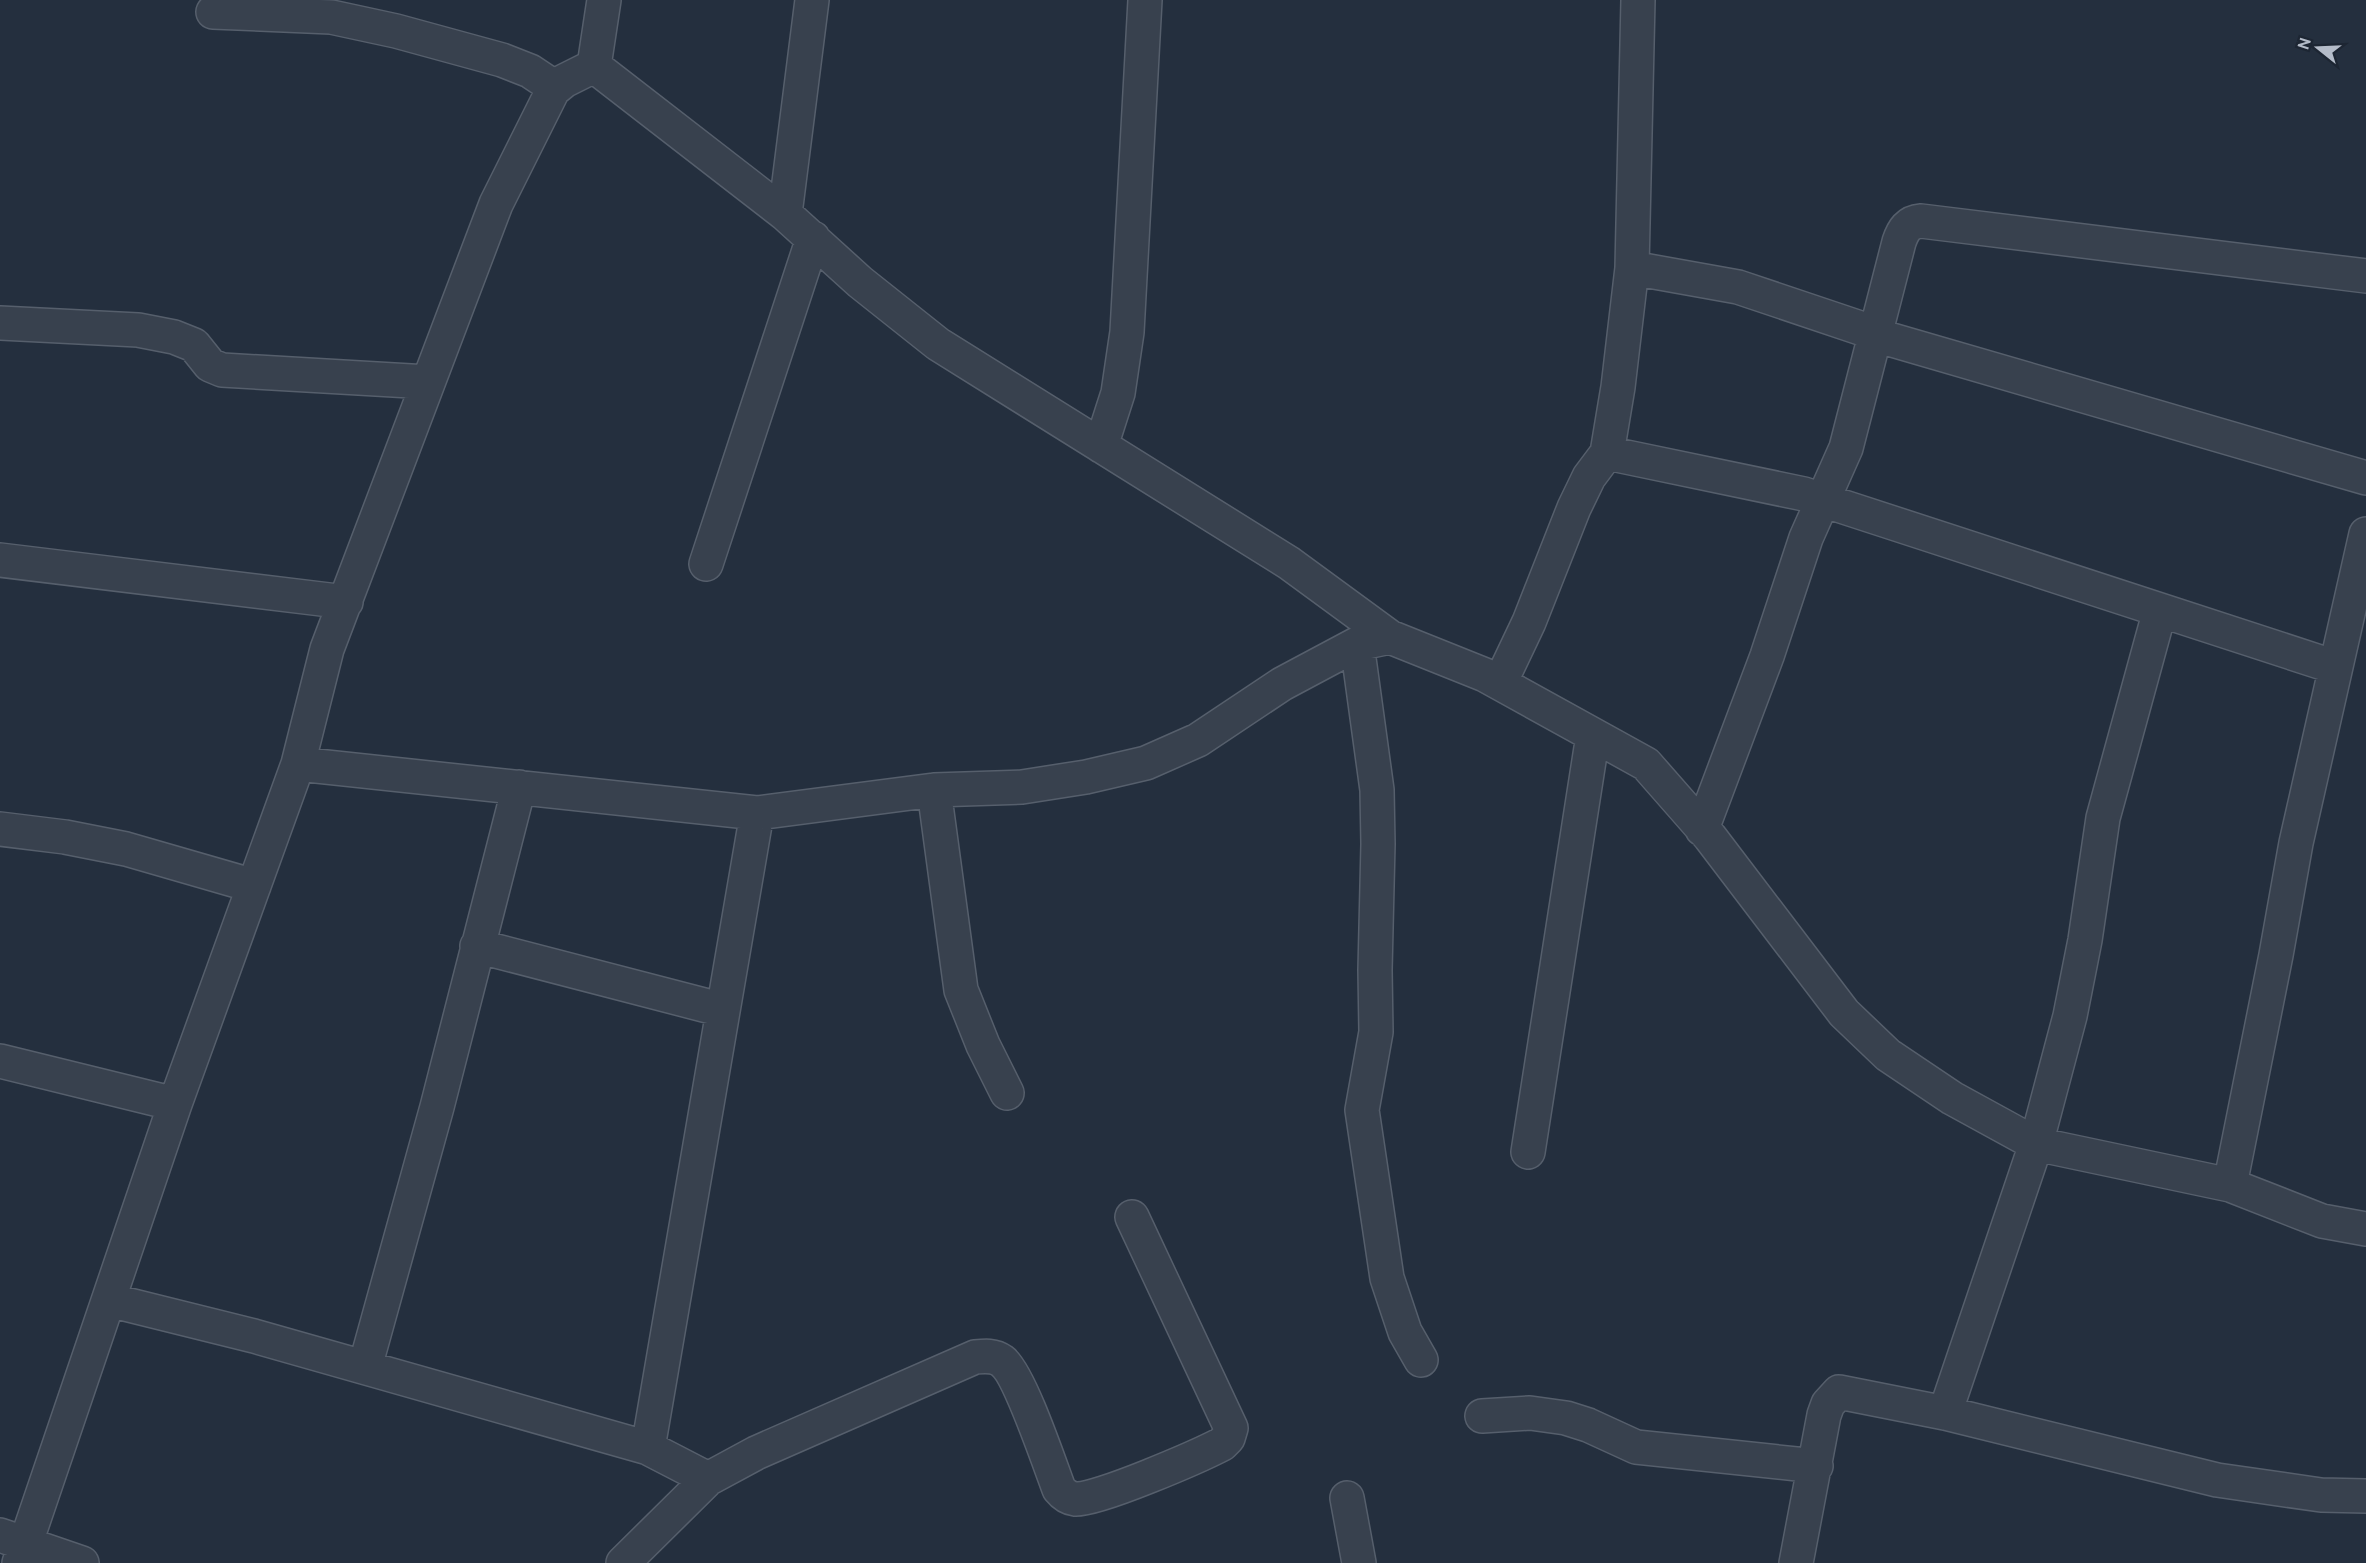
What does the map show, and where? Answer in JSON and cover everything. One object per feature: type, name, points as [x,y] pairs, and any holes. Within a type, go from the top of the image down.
[{"type":"street","points":[[594,66],[604,0]]},
{"type":"street","points":[[785,214],[812,0]]},
{"type":"street","points":[[1101,446],[1119,393],[1127,332],[1145,0]]},
{"type":"street","points":[[1500,683],[1528,622],[1574,508],[1589,477],[1607,453],[1617,395],[1632,268],[1638,0]]},
{"type":"street","points":[[213,12],[331,17],[396,31],[530,70],[553,90]]},
{"type":"street","points":[[82,1563],[15,1547],[109,1300],[176,1104],[298,764],[327,649],[496,204],[553,90],[564,81],[594,66]]},
{"type":"street","points":[[594,66],[785,214],[860,282],[938,344],[1289,564],[1390,637],[1485,675],[1646,764],[1702,829],[1844,1013],[1881,1048],[1952,1098],[2036,1144],[2230,1185],[2322,1221],[2366,1229]]},
{"type":"street","points":[[1702,829],[1767,656],[1806,538],[1846,448],[1901,236],[1913,222],[1921,221],[2366,276]]},
{"type":"street","points":[[706,564],[813,237]]},
{"type":"street","points":[[1632,268],[1738,287],[1866,330],[1875,336],[2366,478]]},
{"type":"street","points":[[0,323],[138,330],[174,337],[194,345],[210,365],[222,370],[428,382]]},
{"type":"street","points":[[1607,453],[1804,494],[2335,667]]},
{"type":"street","points":[[2230,1185],[2296,843],[2366,534]]},
{"type":"street","points":[[0,560],[346,602]]},
{"type":"street","points":[[1945,1413],[2036,1144],[2070,1016],[2085,940],[2103,818],[2160,610]]},
{"type":"street","points":[[298,764],[757,813],[934,790],[1022,787],[1086,777],[1146,763],[1198,740],[1282,684],[1357,644],[1390,637]]},
{"type":"street","points":[[1357,644],[1377,790],[1378,844],[1376,1032],[1362,1110],[1387,1278],[1405,1332],[1421,1360]]},
{"type":"street","points":[[1528,1152],[1593,735]]},
{"type":"street","points":[[365,1367],[437,1107],[519,787]]},
{"type":"street","points":[[934,790],[961,990],[982,1045],[1007,1093]]},
{"type":"street","points":[[648,1448],[757,813]]},
{"type":"street","points":[[0,829],[65,837],[126,849],[254,886]]},
{"type":"street","points":[[477,946],[723,1010]]},
{"type":"street","points":[[0,1061],[176,1104]]},
{"type":"street","points":[[623,1563],[708,1479],[767,1448],[975,1357],[990,1356],[1004,1362],[1016,1380],[1059,1489],[1070,1497],[1091,1497],[1222,1444],[1230,1435],[1231,1428],[1132,1217]]},
{"type":"street","points":[[109,1300],[254,1336],[648,1448],[708,1479]]},
{"type":"street","points":[[1796,1563],[1824,1415],[1833,1397],[1839,1392],[1945,1413],[2217,1480],[2321,1495],[2366,1496]]},
{"type":"street","points":[[1482,1416],[1539,1414],[1566,1418],[1588,1425],[1636,1447],[1816,1466]]},
{"type":"street","points":[[1347,1498],[1359,1563]]}]
